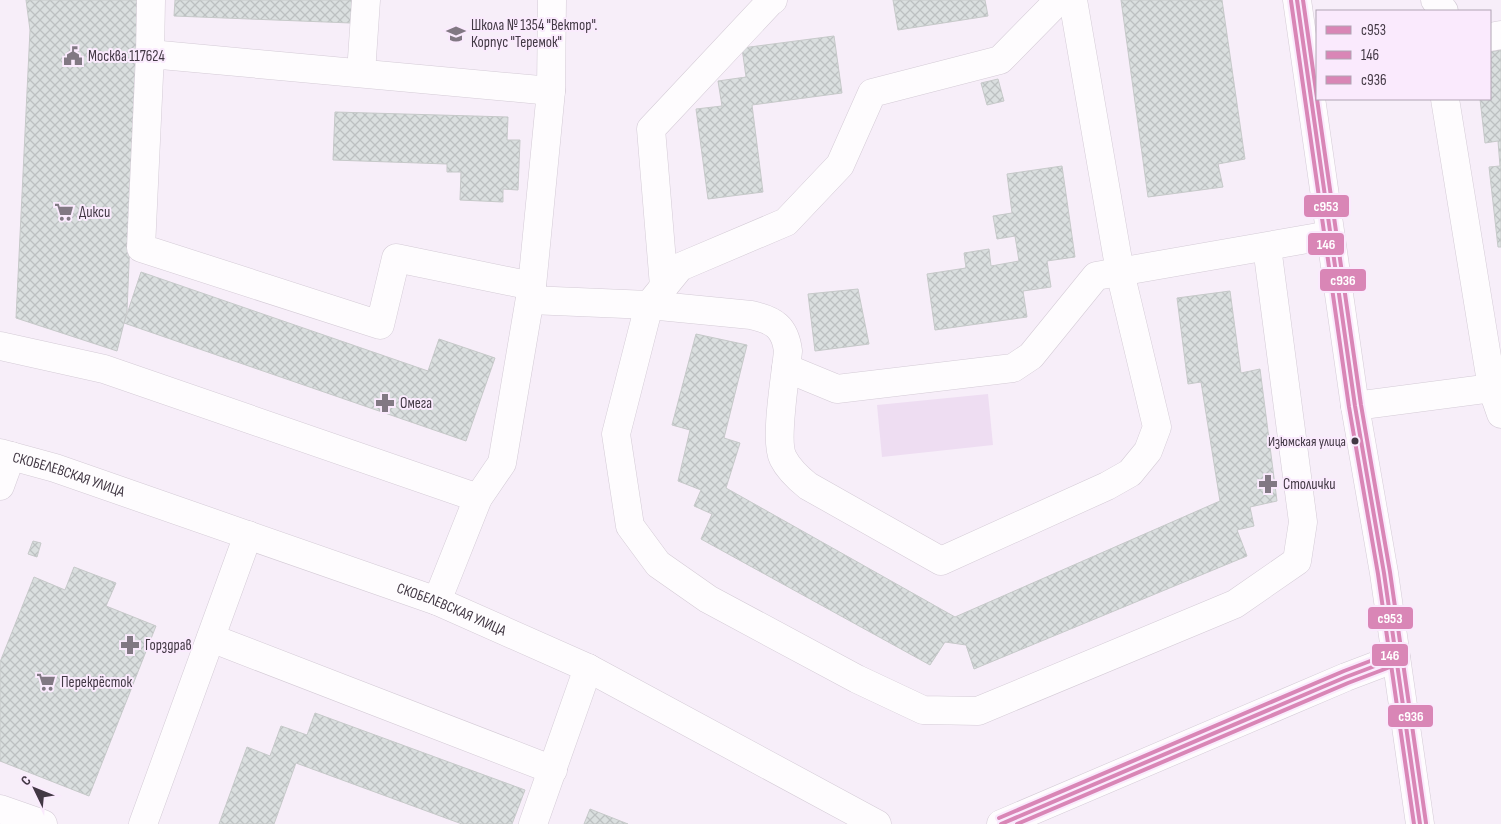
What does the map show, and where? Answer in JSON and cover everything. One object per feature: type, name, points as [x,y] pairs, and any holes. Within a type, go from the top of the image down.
[{"type":"street","points":[[151,0],[141,248],[380,325],[396,258],[531,293],[657,296],[767,319],[778,326],[786,338],[788,351],[779,438],[782,456],[793,473],[808,486],[941,561],[1107,486],[1130,473],[1148,451],[1156,427],[1120,272],[1073,0]]},
{"type":"street","points":[[361,74],[366,0]]},
{"type":"street","points":[[437,601],[478,498],[502,463],[531,293],[551,91],[552,0]]},
{"type":"street","points":[[773,0],[651,129],[657,296],[616,434],[630,526],[658,564],[708,599],[857,679],[923,710],[978,711],[1235,604],[1297,562],[1304,522],[1267,247]]},
{"type":"street","points":[[657,296],[680,267],[786,222],[840,165],[872,93],[1000,60],[1059,0]]},
{"type":"street","points":[[1297,0],[1355,406],[1383,565],[1420,824]]},
{"type":"street","points":[[1435,0],[1443,10]]},
{"type":"street","points":[[150,54],[551,91]]},
{"type":"street","points":[[1445,100],[1501,414]]},
{"type":"street","points":[[786,368],[837,390],[1013,368],[1031,356],[1096,276],[1330,235]]},
{"type":"street","points":[[0,346],[104,369],[478,498]]},
{"type":"street","points":[[1355,406],[1496,387]]},
{"type":"street","points":[[0,486],[5,454]]},
{"type":"street","name":"СКОБЕЛЕВСКАЯ УЛИЦА","points":[[5,454],[55,468],[437,601],[588,668],[877,824]]},
{"type":"street","points":[[144,824],[248,535]]},
{"type":"street","points":[[210,638],[553,770]]},
{"type":"street","points":[[1001,824],[1346,677],[1396,658]]},
{"type":"street","points":[[533,824],[588,668]]},
{"type":"street","points":[[0,809],[43,824]]},
{"type":"shaded area","points":[[988,394],[993,445],[882,457],[877,405]]},
{"type":"building","points":[[26,0],[140,0],[127,311],[117,351],[16,318],[30,30]]},
{"type":"building","points":[[175,0],[352,0],[351,23],[174,16]]},
{"type":"building","points":[[893,0],[985,0],[988,16],[898,30]]},
{"type":"building","points":[[1121,0],[1222,0],[1245,159],[1218,164],[1223,187],[1148,197]]},
{"type":"building","points":[[834,36],[842,93],[752,105],[763,192],[708,199],[696,109],[722,106],[718,81],[746,77],[742,48]]},
{"type":"building","points":[[1501,50],[1501,247],[1498,247],[1489,167],[1500,166],[1498,141],[1485,143],[1480,100],[1491,100],[1491,52]]},
{"type":"building","points":[[998,79],[1004,101],[987,105],[981,83]]},
{"type":"building","points":[[335,112],[508,117],[507,140],[520,140],[518,190],[503,189],[503,202],[460,200],[461,172],[447,172],[447,164],[333,160]]},
{"type":"building","points":[[1062,166],[1075,257],[1047,261],[1051,287],[1023,291],[1027,317],[935,330],[927,274],[966,268],[964,253],[989,249],[991,266],[1019,261],[1015,236],[997,239],[993,216],[1012,213],[1007,174]]},
{"type":"building","points":[[141,272],[428,371],[439,339],[495,358],[466,441],[124,323]]},
{"type":"building","points":[[858,289],[869,344],[815,351],[808,294]]},
{"type":"building","points":[[1230,291],[1241,373],[1260,369],[1277,501],[1250,507],[1254,526],[1237,530],[1247,556],[974,669],[966,645],[945,642],[930,665],[701,539],[712,514],[694,506],[701,490],[678,481],[690,430],[672,425],[696,334],[747,345],[724,438],[740,443],[726,488],[955,617],[1220,501],[1201,382],[1188,384],[1177,298]]},
{"type":"building","points":[[33,541],[41,543],[37,557],[28,554]]},
{"type":"building","points":[[74,567],[116,583],[106,606],[156,626],[89,796],[0,761],[0,662],[34,577],[65,590]]},
{"type":"building","points":[[315,713],[525,790],[512,824],[462,824],[296,763],[274,824],[219,824],[247,747],[270,756],[281,726],[307,735]]},
{"type":"building","points":[[590,809],[628,824],[584,824]]},
{"type":"transit line","name":"с953","points":[[1297,0],[1355,406],[1384,573],[1420,824]]},
{"type":"transit line","name":"с936","points":[[1303,0],[1316,91]]},
{"type":"transit line","name":"146","points":[[1291,1],[1349,407],[1378,574],[1414,824]]},
{"type":"transit line","name":"с936","points":[[1317,100],[1361,405],[1390,572],[1426,823]]},
{"type":"transit line","name":"с936","points":[[999,818],[1344,671],[1394,652]]},
{"type":"transit line","name":"с953","points":[[1001,824],[1346,677],[1396,658]]},
{"type":"transit line","name":"146","points":[[1017,824],[1348,683],[1398,664]]},
{"type":"place","name":"Школа № 1354 \"Вектор\". Корпус \"Теремок\"","points":[[456,34]]},
{"type":"place","name":"Москва 117624","points":[[73,56]]},
{"type":"place","name":"Дикси","points":[[64,212]]},
{"type":"place","name":"Омега","points":[[385,403]]},
{"type":"place","name":"Изюмская улица","points":[[1355,441]]},
{"type":"place","name":"Столички","points":[[1268,484]]},
{"type":"place","name":"Горздрав","points":[[130,645]]},
{"type":"place","name":"Перекрёсток","points":[[46,682]]}]
